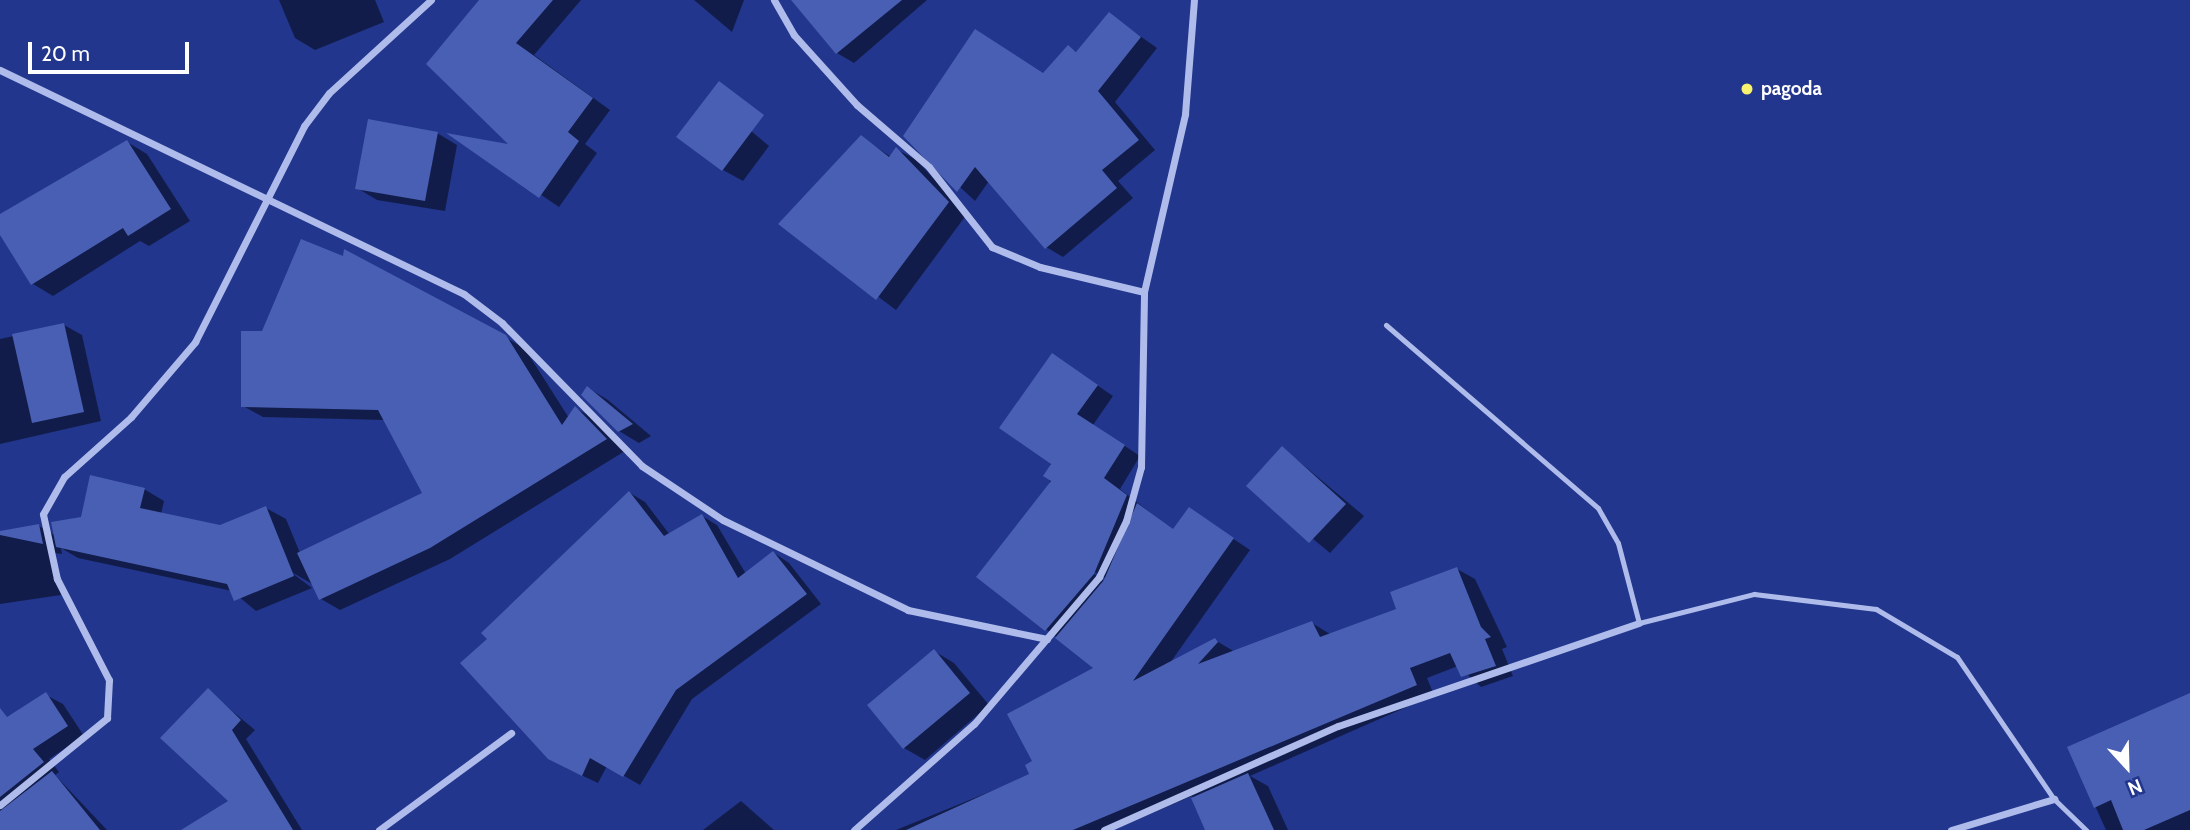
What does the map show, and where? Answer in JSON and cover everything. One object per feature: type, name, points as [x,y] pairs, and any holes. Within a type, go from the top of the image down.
[{"type":"street","points":[[0,805],[107,718],[109,680],[57,579],[43,514],[64,477],[131,417],[194,342],[304,126],[329,93],[431,0]]},
{"type":"street","points":[[774,0],[794,35],[857,105],[929,167],[992,247],[1040,267],[1144,292]]},
{"type":"street","points":[[854,830],[974,724],[1099,577],[1126,521],[1141,467],[1144,292],[1185,114],[1194,0]]},
{"type":"street","points":[[0,70],[268,196],[464,294],[502,323],[642,466],[723,520],[908,610],[1047,639]]},
{"type":"street","points":[[1104,830],[1338,726],[1639,623]]},
{"type":"street","points":[[379,830],[511,733]]},
{"type":"street","points":[[1951,830],[2054,799]]},
{"type":"lane","points":[[1386,324],[1598,508],[1618,543],[1639,623],[1754,594],[1876,609],[1957,657],[2054,799],[2086,830]]},
{"type":"building","points":[[479,0],[553,0],[516,43],[593,98],[568,132],[579,141],[539,198],[446,133],[508,144],[426,64]]},
{"type":"building","points":[[791,0],[902,0],[836,54]]},
{"type":"building","points":[[1109,12],[1141,37],[1098,91],[1139,140],[1102,170],[1117,188],[1045,249],[975,167],[957,192],[903,136],[975,29],[1043,73],[1068,45],[1076,52]]},
{"type":"building","points":[[719,81],[764,115],[722,171],[676,137]]},
{"type":"building","points":[[368,119],[438,132],[425,201],[355,189]]},
{"type":"building","points":[[861,135],[889,157],[896,147],[949,202],[876,300],[778,224]]},
{"type":"building","points":[[127,140],[171,209],[128,236],[123,228],[31,285],[0,235],[0,214]]},
{"type":"building","points":[[301,239],[343,256],[344,249],[506,335],[562,425],[575,406],[607,439],[430,548],[319,600],[297,553],[422,493],[378,410],[241,407],[241,331],[262,331]]},
{"type":"building","points":[[64,323],[84,412],[32,423],[12,334]]},
{"type":"building","points":[[1052,353],[1098,385],[1077,414],[1125,445],[1104,478],[1127,495],[1094,574],[1045,631],[976,577],[1051,481],[1043,476],[1051,464],[999,428]]},
{"type":"building","points":[[587,386],[633,424],[618,432],[581,395]]},
{"type":"building","points":[[1282,446],[1346,504],[1309,543],[1246,486]]},
{"type":"building","points":[[90,475],[145,488],[140,508],[220,525],[266,506],[294,576],[234,601],[227,584],[56,547],[51,522],[81,517]]},
{"type":"building","points":[[629,491],[664,536],[702,514],[738,578],[773,551],[807,594],[676,690],[623,777],[590,758],[582,776],[548,759],[460,663],[487,639],[481,633]]},
{"type":"building","points":[[1137,503],[1173,529],[1189,507],[1234,538],[1133,681],[1215,638],[1218,642],[1198,664],[1312,621],[1320,637],[1396,609],[1390,592],[1457,567],[1481,627],[1491,637],[1485,639],[1496,666],[1461,677],[1450,653],[1410,668],[1417,685],[1073,830],[906,830],[1029,774],[1025,765],[1032,761],[1007,714],[1093,668],[1055,638],[1104,580]]},
{"type":"building","points":[[39,524],[43,544],[0,535],[0,531]]},
{"type":"building","points":[[934,649],[970,693],[903,749],[867,705]]},
{"type":"building","points":[[208,688],[241,720],[232,730],[293,830],[181,830],[228,801],[160,738]]},
{"type":"building","points":[[46,692],[68,726],[33,749],[44,762],[0,797],[0,708],[7,717]]},
{"type":"building","points":[[2190,693],[2190,810],[2144,830],[2123,830],[2111,800],[2094,808],[2067,747]]},
{"type":"building","points":[[52,771],[100,830],[0,830],[0,811]]},
{"type":"building","points":[[1248,773],[1274,830],[1205,830],[1191,798]]},
{"type":"place","name":"pagoda","points":[[1747,89]]}]
